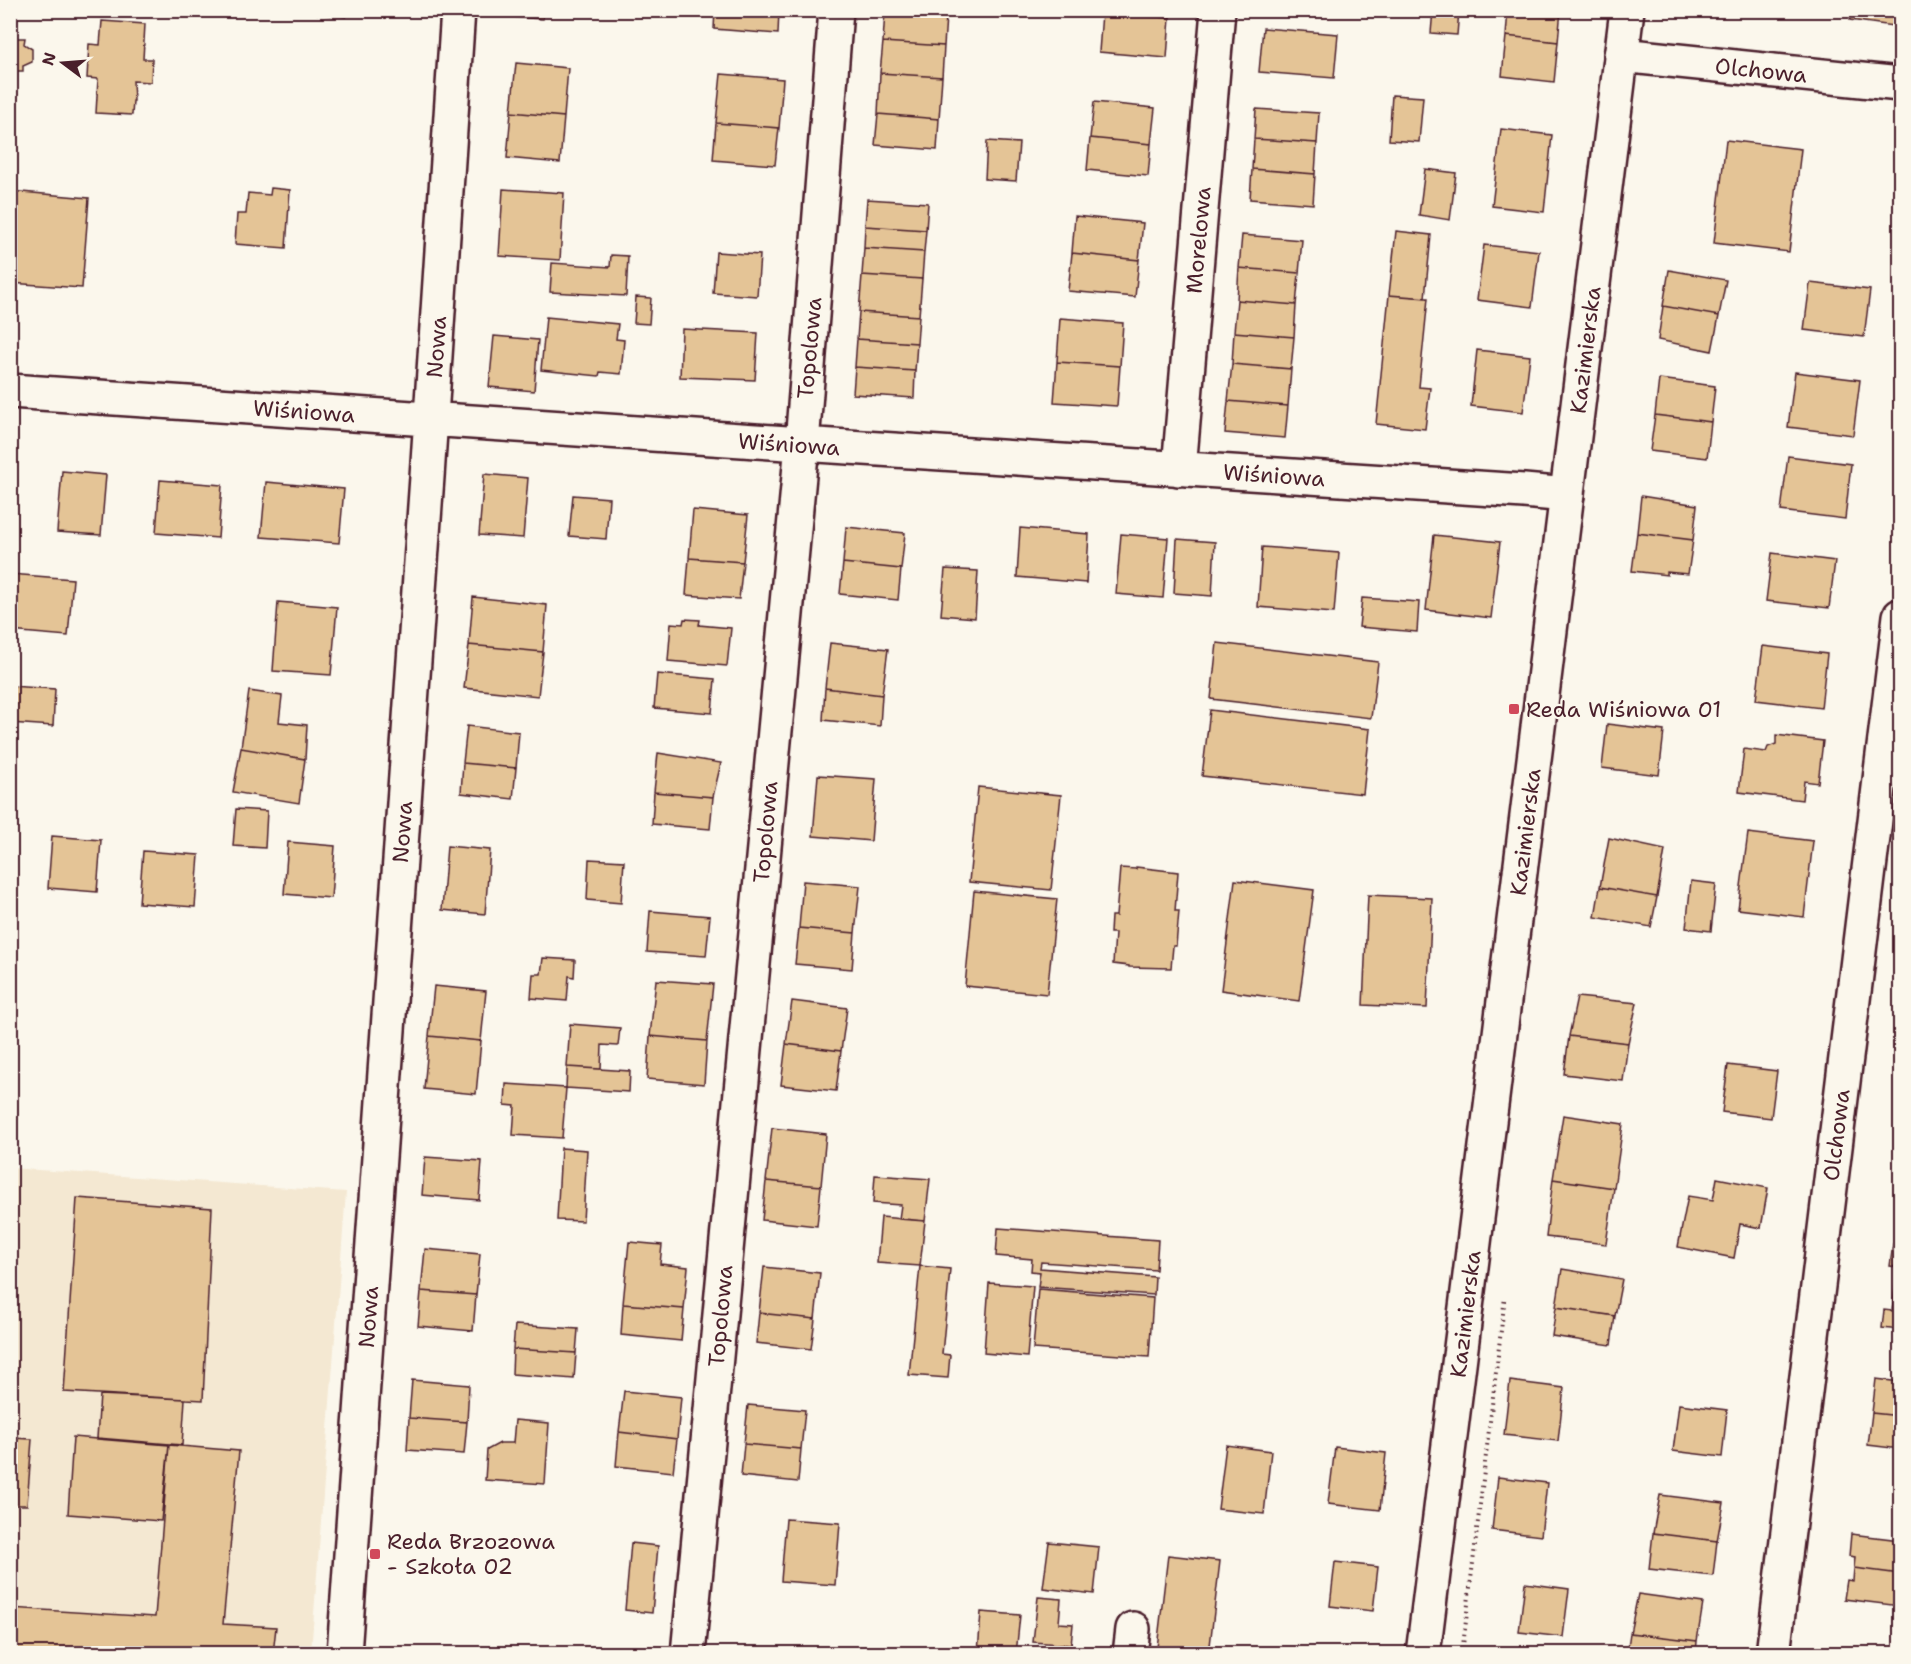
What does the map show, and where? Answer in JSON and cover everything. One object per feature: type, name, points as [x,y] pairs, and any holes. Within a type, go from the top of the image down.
[{"type":"street","name":"Nowa","points":[[344,1653],[458,10]]},
{"type":"street","name":"Topolowa","points":[[688,1653],[802,444],[836,10]]},
{"type":"street","name":"Morelowa","points":[[1179,469],[1218,10]]},
{"type":"street","name":"Kazimierska","points":[[1423,1653],[1627,10]]},
{"type":"street","name":"Olchowa","points":[[1621,55],[1900,84]]},
{"type":"street","name":"Wiśniowa","points":[[10,391],[1567,495]]},
{"type":"street","name":"Olchowa","points":[[1773,1653],[1900,616]]},
{"type":"shaded area","points":[[10,1168],[346,1192],[311,1653],[11,1653]]},
{"type":"building","points":[[289,10],[347,10],[346,17]]},
{"type":"building","points":[[511,10],[544,10],[543,19],[511,17]]},
{"type":"building","points":[[715,10],[779,10],[778,34],[714,29]]},
{"type":"building","points":[[885,10],[947,10],[946,16]]},
{"type":"building","points":[[1102,10],[1171,10],[1170,18],[1102,13]]},
{"type":"building","points":[[1433,10],[1459,10],[1457,35],[1431,33]]},
{"type":"building","points":[[1508,10],[1561,10],[1558,42],[1506,36]]},
{"type":"building","points":[[1852,10],[1900,10],[1900,27],[1850,20]]},
{"type":"building","points":[[885,11],[946,16],[944,46],[883,42]]},
{"type":"building","points":[[1102,13],[1170,18],[1167,58],[1099,52]]},
{"type":"building","points":[[10,20],[16,20],[15,38],[25,38],[24,44],[32,49],[32,62],[23,66],[23,71],[17,71],[16,89],[10,89]]},
{"type":"building","points":[[102,21],[145,24],[143,59],[152,59],[151,82],[133,81],[132,115],[96,113],[98,79],[87,78],[89,44],[100,45]]},
{"type":"building","points":[[1263,28],[1338,34],[1334,78],[1259,72]]},
{"type":"building","points":[[1506,36],[1558,42],[1554,82],[1502,76]]},
{"type":"building","points":[[883,42],[944,46],[942,77],[880,73]]},
{"type":"building","points":[[516,63],[568,68],[564,117],[511,112]]},
{"type":"building","points":[[880,73],[942,77],[939,119],[878,114]]},
{"type":"building","points":[[721,74],[783,79],[779,128],[716,123]]},
{"type":"building","points":[[1392,95],[1423,97],[1419,142],[1389,140]]},
{"type":"building","points":[[1094,102],[1155,108],[1151,144],[1090,138]]},
{"type":"building","points":[[1256,109],[1319,113],[1317,143],[1254,139]]},
{"type":"building","points":[[511,112],[564,117],[560,163],[507,158]]},
{"type":"building","points":[[878,114],[939,119],[937,150],[875,145]]},
{"type":"building","points":[[716,123],[779,128],[775,165],[713,160]]},
{"type":"building","points":[[1501,129],[1552,135],[1544,212],[1492,206]]},
{"type":"building","points":[[1090,138],[1151,144],[1148,176],[1087,170]]},
{"type":"building","points":[[1254,139],[1317,143],[1315,174],[1252,169]]},
{"type":"building","points":[[1726,140],[1801,149],[1789,252],[1714,243]]},
{"type":"building","points":[[987,141],[1019,143],[1016,181],[985,179]]},
{"type":"building","points":[[1252,169],[1315,174],[1313,204],[1250,199]]},
{"type":"building","points":[[1425,169],[1456,173],[1450,220],[1419,215]]},
{"type":"building","points":[[271,188],[290,190],[286,248],[235,244],[237,214],[246,214],[248,193],[270,195]]},
{"type":"building","points":[[503,189],[564,193],[560,260],[499,256]]},
{"type":"building","points":[[10,191],[89,198],[82,288],[10,283]]},
{"type":"building","points":[[867,199],[928,203],[926,230],[865,226]]},
{"type":"building","points":[[1075,216],[1143,223],[1139,260],[1072,253]]},
{"type":"building","points":[[865,226],[926,230],[924,252],[864,248]]},
{"type":"building","points":[[1396,231],[1431,235],[1425,298],[1389,295]]},
{"type":"building","points":[[1242,235],[1302,240],[1299,273],[1239,268]]},
{"type":"building","points":[[1484,245],[1539,251],[1532,307],[1477,300]]},
{"type":"building","points":[[864,248],[924,252],[922,279],[862,275]]},
{"type":"building","points":[[716,252],[760,255],[757,296],[713,293]]},
{"type":"building","points":[[1072,253],[1139,260],[1135,297],[1068,291]]},
{"type":"building","points":[[611,255],[628,256],[626,296],[550,292],[552,263],[610,267]]},
{"type":"building","points":[[1239,268],[1299,273],[1296,305],[1237,300]]},
{"type":"building","points":[[1669,270],[1726,280],[1719,316],[1663,306]]},
{"type":"building","points":[[862,275],[922,279],[919,316],[859,312]]},
{"type":"building","points":[[1810,283],[1870,290],[1864,337],[1804,330]]},
{"type":"building","points":[[1389,295],[1428,298],[1419,387],[1430,388],[1425,429],[1376,424]]},
{"type":"building","points":[[636,297],[651,298],[649,324],[634,323]]},
{"type":"building","points":[[1237,300],[1296,305],[1294,337],[1234,332]]},
{"type":"building","points":[[1663,306],[1719,316],[1712,351],[1658,340]]},
{"type":"building","points":[[859,312],[919,316],[917,343],[857,339]]},
{"type":"building","points":[[546,317],[618,324],[616,339],[624,340],[621,374],[600,372],[599,376],[541,370]]},
{"type":"building","points":[[1060,318],[1123,323],[1120,366],[1057,362]]},
{"type":"building","points":[[682,329],[758,333],[755,380],[680,377]]},
{"type":"building","points":[[1234,332],[1294,337],[1291,369],[1232,364]]},
{"type":"building","points":[[494,336],[538,340],[534,391],[489,387]]},
{"type":"building","points":[[857,339],[917,343],[915,371],[855,367]]},
{"type":"building","points":[[1477,350],[1530,356],[1523,412],[1471,406]]},
{"type":"building","points":[[1057,362],[1120,366],[1117,406],[1054,402]]},
{"type":"building","points":[[1232,364],[1291,369],[1288,406],[1228,401]]},
{"type":"building","points":[[855,367],[915,371],[914,398],[853,394]]},
{"type":"building","points":[[1795,372],[1860,380],[1853,435],[1788,427]]},
{"type":"building","points":[[1659,379],[1715,386],[1711,422],[1655,415]]},
{"type":"building","points":[[1228,401],[1288,406],[1285,438],[1225,433]]},
{"type":"building","points":[[1655,415],[1711,422],[1707,458],[1650,451]]},
{"type":"building","points":[[1788,456],[1851,464],[1845,519],[1781,511]]},
{"type":"building","points":[[62,471],[106,475],[101,535],[57,532]]},
{"type":"building","points":[[484,474],[528,478],[523,538],[479,535]]},
{"type":"building","points":[[160,480],[222,485],[218,538],[156,533]]},
{"type":"building","points":[[266,482],[344,489],[339,543],[261,537]]},
{"type":"building","points":[[573,495],[609,498],[606,539],[569,536]]},
{"type":"building","points":[[1641,496],[1697,505],[1693,540],[1637,533]]},
{"type":"building","points":[[693,510],[748,515],[743,562],[689,558]]},
{"type":"building","points":[[846,527],[905,533],[901,569],[843,563]]},
{"type":"building","points":[[1020,528],[1089,534],[1086,583],[1017,577]]},
{"type":"building","points":[[1637,533],[1693,540],[1688,574],[1667,572],[1667,575],[1632,571]]},
{"type":"building","points":[[1121,534],[1168,538],[1163,598],[1116,594]]},
{"type":"building","points":[[1434,535],[1500,542],[1491,618],[1426,610]]},
{"type":"building","points":[[1177,539],[1215,542],[1212,596],[1174,593]]},
{"type":"building","points":[[1262,547],[1339,553],[1334,613],[1258,607]]},
{"type":"building","points":[[1772,553],[1835,561],[1829,608],[1766,601]]},
{"type":"building","points":[[689,558],[743,562],[739,599],[686,595]]},
{"type":"building","points":[[843,563],[901,569],[898,600],[840,594]]},
{"type":"building","points":[[945,569],[978,571],[975,618],[941,615]]},
{"type":"building","points":[[10,574],[73,579],[68,636],[10,631]]},
{"type":"building","points":[[473,597],[547,605],[543,652],[469,645]]},
{"type":"building","points":[[1362,598],[1419,602],[1417,632],[1359,627]]},
{"type":"building","points":[[278,602],[337,607],[331,675],[273,671]]},
{"type":"building","points":[[684,619],[700,620],[699,625],[731,628],[727,666],[668,661],[671,623],[683,624]]},
{"type":"building","points":[[830,643],[888,649],[882,695],[825,688]]},
{"type":"building","points":[[1217,643],[1378,662],[1371,718],[1211,699]]},
{"type":"building","points":[[469,645],[543,652],[538,696],[464,688]]},
{"type":"building","points":[[1763,646],[1827,654],[1821,708],[1756,700]]},
{"type":"building","points":[[657,674],[715,679],[712,713],[654,708]]},
{"type":"building","points":[[10,686],[55,689],[53,726],[10,723]]},
{"type":"building","points":[[825,688],[882,695],[880,726],[823,720]]},
{"type":"building","points":[[249,691],[282,696],[279,722],[307,725],[305,759],[241,748]]},
{"type":"building","points":[[1210,710],[1370,729],[1363,794],[1202,776]]},
{"type":"building","points":[[1607,724],[1664,731],[1659,775],[1602,768]]},
{"type":"building","points":[[467,726],[519,732],[516,768],[463,763]]},
{"type":"building","points":[[1776,735],[1823,741],[1818,783],[1804,781],[1802,800],[1739,792],[1744,749],[1766,752],[1768,747],[1776,744]]},
{"type":"building","points":[[241,748],[305,759],[299,803],[233,792]]},
{"type":"building","points":[[658,753],[721,763],[713,797],[654,792]]},
{"type":"building","points":[[463,763],[516,768],[513,799],[461,793]]},
{"type":"building","points":[[818,775],[876,779],[871,841],[813,836]]},
{"type":"building","points":[[978,787],[1061,795],[1051,890],[969,882]]},
{"type":"building","points":[[654,792],[713,797],[710,829],[652,824]]},
{"type":"building","points":[[236,809],[267,811],[265,848],[233,846]]},
{"type":"building","points":[[1748,833],[1813,841],[1804,917],[1738,909]]},
{"type":"building","points":[[52,836],[101,840],[97,892],[48,888]]},
{"type":"building","points":[[1609,838],[1665,850],[1657,897],[1600,887]]},
{"type":"building","points":[[288,842],[335,846],[331,898],[284,894]]},
{"type":"building","points":[[447,846],[490,850],[485,914],[442,910]]},
{"type":"building","points":[[143,851],[199,855],[195,907],[139,903]]},
{"type":"building","points":[[589,859],[624,861],[621,903],[587,900]]},
{"type":"building","points":[[1136,867],[1178,872],[1175,911],[1179,911],[1176,946],[1173,946],[1171,968],[1129,967],[1113,964],[1115,933],[1110,933],[1111,916],[1116,916],[1120,868],[1136,869]]},
{"type":"building","points":[[1235,880],[1314,890],[1299,1001],[1221,990]]},
{"type":"building","points":[[803,881],[860,886],[855,933],[799,928]]},
{"type":"building","points":[[1691,881],[1716,884],[1711,931],[1686,928]]},
{"type":"building","points":[[1600,887],[1657,897],[1651,927],[1595,917]]},
{"type":"building","points":[[974,891],[1057,899],[1047,994],[965,986]]},
{"type":"building","points":[[1368,895],[1432,898],[1427,1008],[1363,1005]]},
{"type":"building","points":[[650,911],[710,916],[706,956],[647,952]]},
{"type":"building","points":[[799,928],[855,933],[852,969],[795,964]]},
{"type":"building","points":[[543,958],[575,960],[574,977],[569,976],[567,1001],[531,998],[533,974],[541,974]]},
{"type":"building","points":[[656,980],[713,984],[707,1041],[650,1036]]},
{"type":"building","points":[[434,986],[486,991],[481,1041],[429,1036]]},
{"type":"building","points":[[1577,997],[1637,1003],[1628,1043],[1569,1036]]},
{"type":"building","points":[[792,1001],[847,1008],[841,1051],[786,1044]]},
{"type":"building","points":[[570,1024],[620,1028],[618,1046],[602,1045],[601,1069],[567,1067]]},
{"type":"building","points":[[429,1036],[481,1041],[476,1094],[424,1089]]},
{"type":"building","points":[[650,1036],[707,1041],[704,1084],[647,1079]]},
{"type":"building","points":[[1569,1036],[1628,1043],[1623,1081],[1564,1074]]},
{"type":"building","points":[[786,1044],[841,1051],[836,1091],[781,1085]]},
{"type":"building","points":[[1728,1065],[1777,1071],[1771,1118],[1722,1112]]},
{"type":"building","points":[[567,1067],[630,1071],[629,1092],[566,1088]]},
{"type":"building","points":[[506,1084],[566,1088],[562,1138],[513,1135],[515,1106],[505,1105]]},
{"type":"building","points":[[1563,1115],[1623,1124],[1614,1188],[1553,1179]]},
{"type":"building","points":[[772,1128],[826,1134],[821,1186],[766,1181]]},
{"type":"building","points":[[561,1148],[587,1150],[583,1221],[557,1220]]},
{"type":"building","points":[[425,1157],[482,1161],[479,1200],[422,1195]]},
{"type":"building","points":[[875,1175],[930,1179],[925,1221],[899,1219],[901,1205],[873,1203]]},
{"type":"building","points":[[1717,1178],[1768,1188],[1761,1228],[1740,1224],[1734,1258],[1678,1247],[1688,1196],[1713,1200]]},
{"type":"building","points":[[1553,1179],[1614,1188],[1606,1244],[1546,1237]]},
{"type":"building","points":[[766,1181],[821,1186],[817,1226],[762,1220]]},
{"type":"building","points":[[77,1198],[212,1208],[203,1400],[64,1392]]},
{"type":"building","points":[[881,1217],[925,1221],[920,1266],[877,1263]]},
{"type":"building","points":[[998,1228],[1158,1240],[1156,1270],[1041,1262],[1040,1268],[1155,1277],[1154,1295],[1038,1287],[1040,1272],[1031,1271],[1032,1259],[996,1256]]},
{"type":"building","points":[[629,1242],[662,1245],[660,1264],[688,1267],[684,1309],[623,1304]]},
{"type":"building","points":[[1893,1244],[1900,1245],[1900,1289],[1895,1288],[1898,1267],[1890,1266]]},
{"type":"building","points":[[425,1249],[480,1254],[476,1295],[421,1291]]},
{"type":"building","points":[[920,1266],[950,1269],[942,1354],[950,1355],[948,1378],[909,1375]]},
{"type":"building","points":[[764,1267],[820,1273],[815,1319],[759,1313]]},
{"type":"building","points":[[1562,1269],[1622,1279],[1615,1316],[1556,1307]]},
{"type":"building","points":[[989,1283],[1033,1286],[1027,1357],[984,1353]]},
{"type":"building","points":[[1895,1288],[1900,1289],[1900,1330],[1882,1328],[1884,1310],[1892,1311]]},
{"type":"building","points":[[1038,1289],[1153,1298],[1149,1357],[1033,1349]]},
{"type":"building","points":[[421,1291],[476,1295],[473,1331],[418,1326]]},
{"type":"building","points":[[623,1304],[684,1309],[681,1341],[621,1335]]},
{"type":"building","points":[[1556,1307],[1615,1316],[1611,1345],[1552,1336]]},
{"type":"building","points":[[759,1313],[815,1319],[811,1349],[756,1343]]},
{"type":"building","points":[[515,1325],[578,1329],[576,1353],[513,1349]]},
{"type":"building","points":[[513,1349],[576,1353],[574,1379],[512,1374]]},
{"type":"building","points":[[1876,1379],[1900,1382],[1900,1416],[1872,1413]]},
{"type":"building","points":[[412,1380],[469,1385],[467,1422],[409,1418]]},
{"type":"building","points":[[1510,1381],[1564,1388],[1558,1441],[1504,1435]]},
{"type":"building","points":[[624,1391],[681,1397],[677,1439],[619,1432]]},
{"type":"building","points":[[100,1395],[185,1399],[182,1445],[97,1438]]},
{"type":"building","points":[[1679,1404],[1727,1410],[1722,1457],[1673,1451]]},
{"type":"building","points":[[748,1405],[805,1410],[801,1449],[744,1444]]},
{"type":"building","points":[[1872,1413],[1900,1416],[1900,1449],[1868,1445]]},
{"type":"building","points":[[409,1418],[467,1422],[464,1454],[407,1450]]},
{"type":"building","points":[[515,1420],[549,1423],[545,1484],[485,1480],[487,1450],[500,1443],[513,1443]]},
{"type":"building","points":[[619,1432],[677,1439],[673,1472],[616,1466]]},
{"type":"building","points":[[73,1437],[169,1445],[161,1521],[68,1514]]},
{"type":"building","points":[[10,1438],[32,1439],[27,1505],[10,1505]]},
{"type":"building","points":[[744,1444],[801,1449],[798,1482],[741,1476]]},
{"type":"building","points":[[169,1445],[239,1451],[223,1624],[276,1627],[273,1654],[10,1654],[10,1608],[155,1617]]},
{"type":"building","points":[[1226,1445],[1271,1451],[1264,1514],[1218,1509]]},
{"type":"building","points":[[1335,1447],[1386,1453],[1380,1510],[1328,1504]]},
{"type":"building","points":[[1498,1477],[1547,1483],[1541,1536],[1492,1530]]},
{"type":"building","points":[[1660,1495],[1724,1503],[1717,1541],[1653,1533]]},
{"type":"building","points":[[786,1519],[840,1523],[835,1585],[781,1581]]},
{"type":"building","points":[[1653,1533],[1717,1541],[1713,1576],[1649,1569]]},
{"type":"building","points":[[1851,1534],[1900,1540],[1900,1574],[1854,1568],[1855,1557],[1849,1556]]},
{"type":"building","points":[[1049,1542],[1099,1547],[1094,1594],[1043,1588]]},
{"type":"building","points":[[631,1543],[658,1546],[652,1613],[625,1610]]},
{"type":"building","points":[[1168,1555],[1220,1561],[1209,1654],[1157,1648]]},
{"type":"building","points":[[1335,1562],[1378,1567],[1373,1611],[1330,1606]]},
{"type":"building","points":[[1854,1568],[1900,1574],[1900,1606],[1844,1599],[1847,1580],[1853,1581]]},
{"type":"building","points":[[1525,1583],[1569,1589],[1563,1637],[1519,1632]]},
{"type":"building","points":[[1638,1594],[1703,1603],[1697,1641],[1630,1633]]},
{"type":"building","points":[[1038,1597],[1061,1599],[1059,1623],[1073,1624],[1071,1645],[1033,1642]]},
{"type":"building","points":[[981,1612],[1020,1615],[1016,1654],[978,1653]]},
{"type":"building","points":[[1630,1633],[1697,1641],[1696,1654],[1627,1654]]},
{"type":"building","points":[[1852,1649],[1890,1654],[1851,1654]]},
{"type":"place","name":"Reda Wiśniowa 01","points":[[1514,709]]},
{"type":"place","name":"Reda Brzozowa - Szkoła 02","points":[[375,1554]]}]
